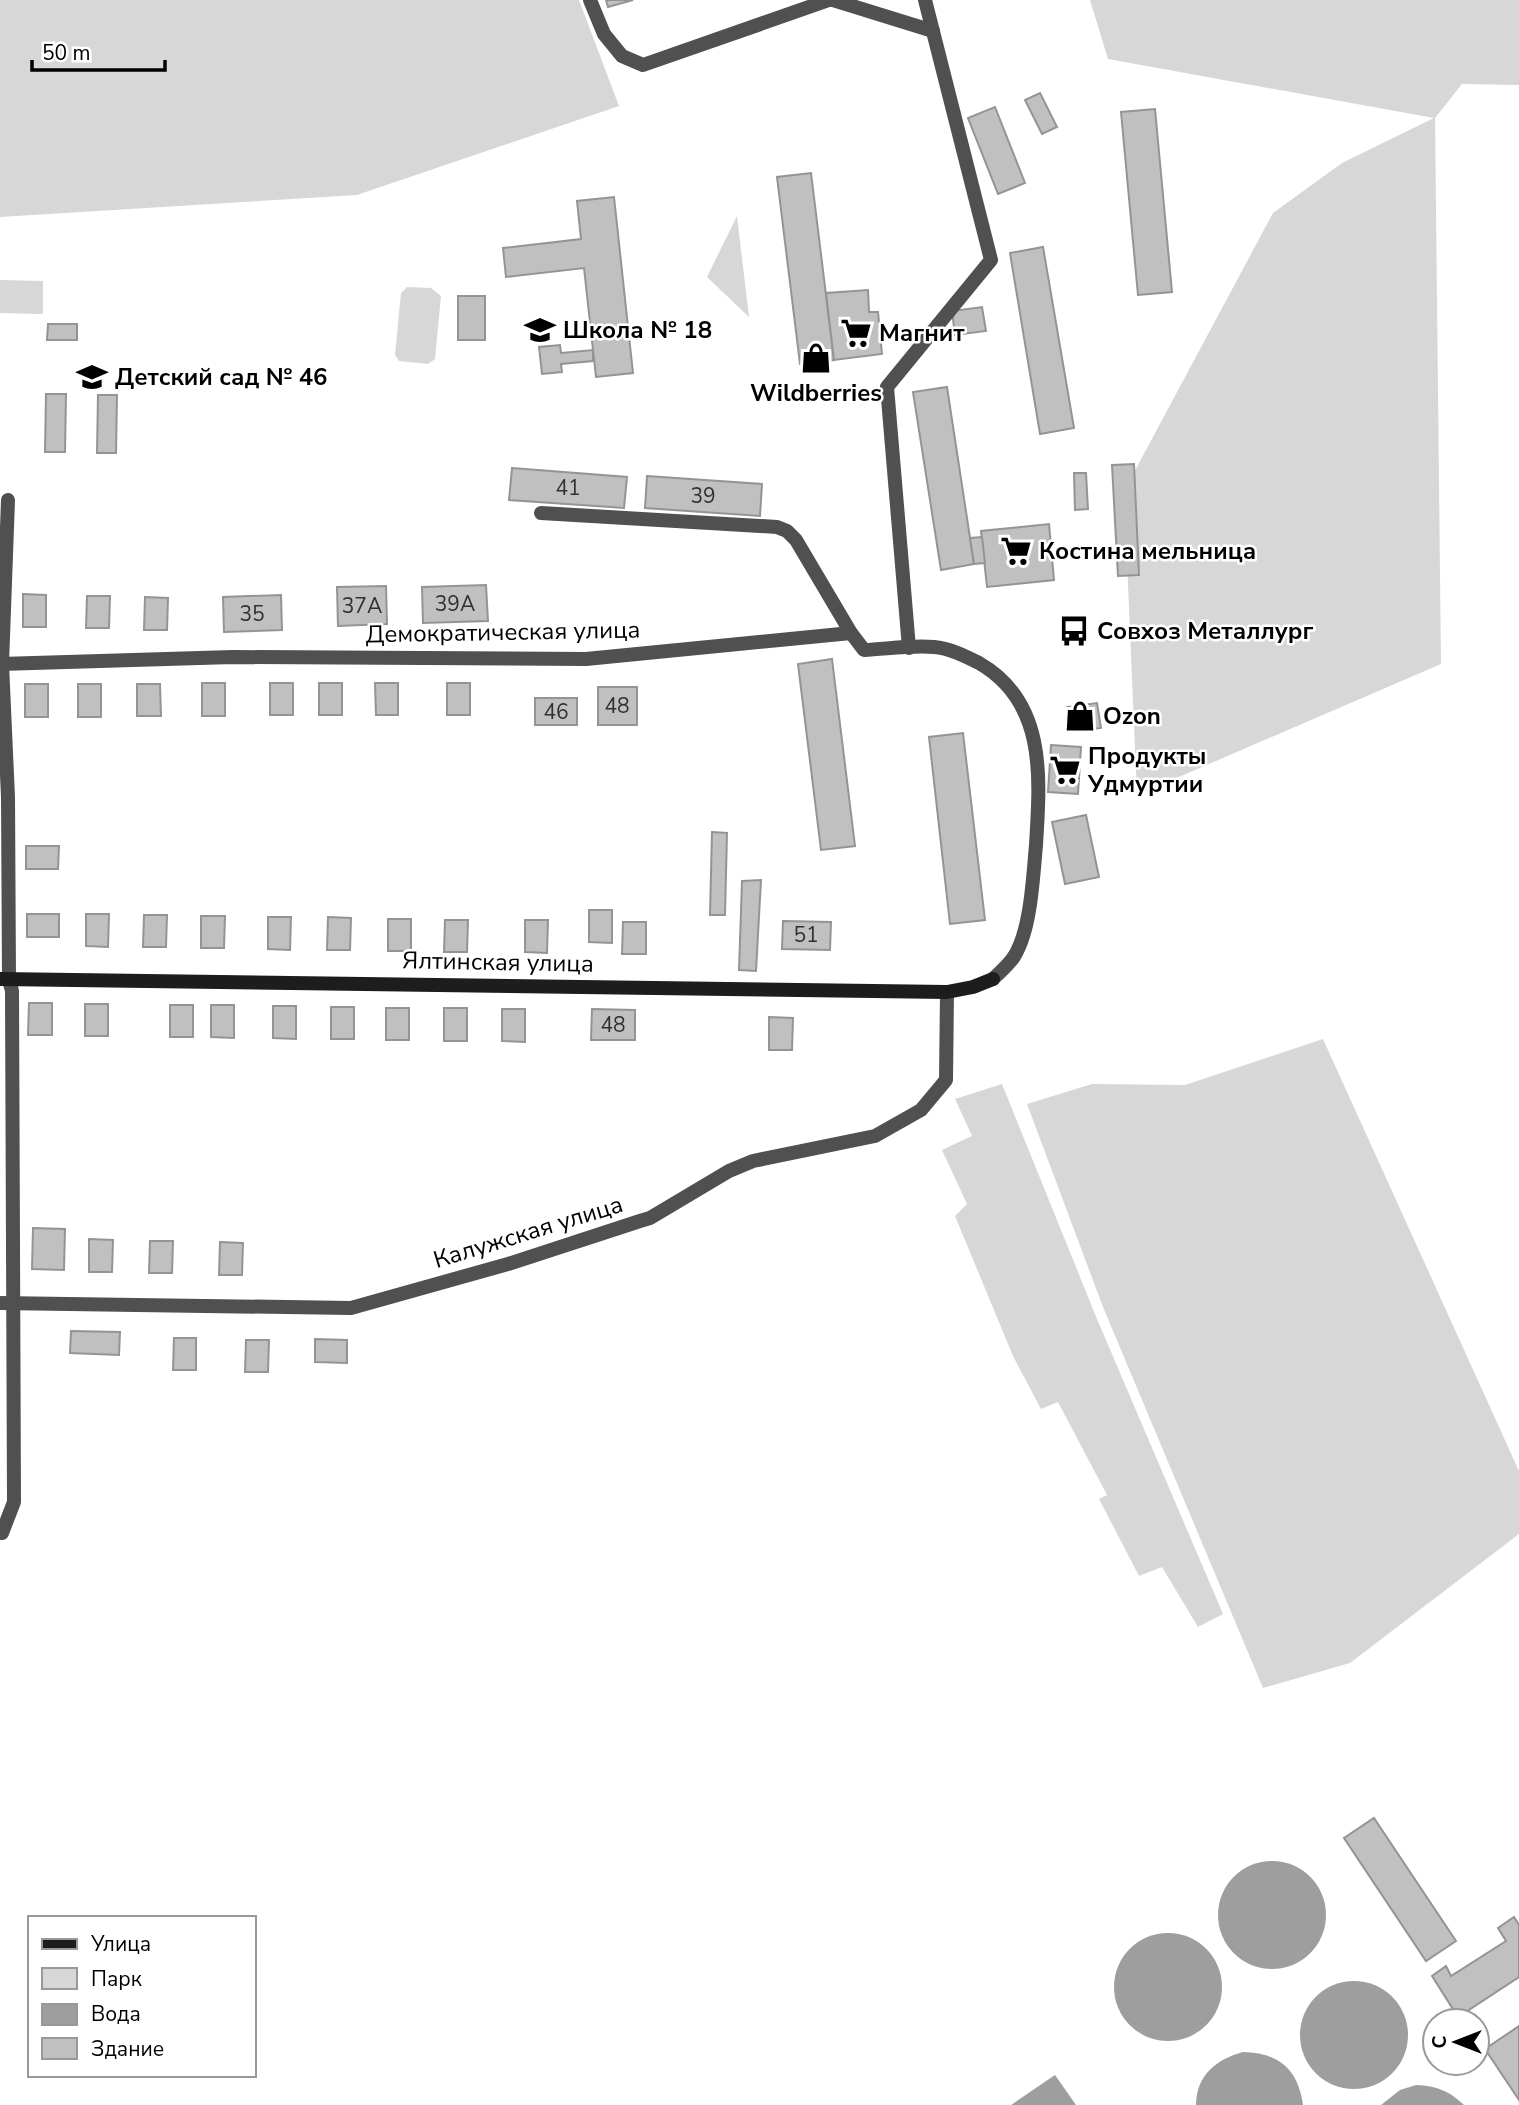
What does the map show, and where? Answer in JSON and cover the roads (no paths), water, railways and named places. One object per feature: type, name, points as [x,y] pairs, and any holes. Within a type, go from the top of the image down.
[{"type":"street","points":[[590,0],[604,34],[622,56],[643,65],[831,0],[933,31]]},
{"type":"street","points":[[541,513],[776,527],[788,531],[864,650],[909,648],[887,387],[991,260],[925,0]]},
{"type":"street","points":[[1,1533],[14,1502],[7,1303],[12,991],[5,980],[1,664],[8,500]]},
{"type":"street","name":"Демократическая улица","points":[[1,664],[233,657],[586,659],[852,633]]},
{"type":"street","name":"Ялтинская улица","points":[[5,980],[947,992],[973,987],[993,979],[1015,957],[1024,933],[1034,874],[1038,752],[1029,718],[991,670],[964,655],[936,647],[909,648]]},
{"type":"street","name":"Калужская улица","points":[[7,1303],[351,1308],[508,1264],[650,1218],[729,1171],[753,1161],[875,1136],[921,1110],[946,1080],[947,992]]},
{"type":"water","points":[[1272,1861],[1293,1865],[1310,1877],[1322,1894],[1326,1915],[1322,1936],[1310,1953],[1293,1965],[1272,1969],[1251,1965],[1234,1953],[1222,1936],[1218,1915],[1222,1894],[1234,1877],[1251,1865]]},
{"type":"water","points":[[1168,1933],[1189,1937],[1206,1949],[1218,1966],[1222,1987],[1218,2008],[1206,2025],[1189,2037],[1168,2041],[1147,2037],[1130,2025],[1118,2008],[1114,1987],[1118,1966],[1130,1949],[1147,1937]]},
{"type":"water","points":[[1354,1981],[1375,1985],[1392,1997],[1404,2014],[1408,2035],[1404,2056],[1392,2073],[1375,2085],[1354,2089],[1333,2085],[1316,2073],[1304,2056],[1300,2035],[1304,2014],[1316,1997],[1333,1985]]},
{"type":"water","points":[[1243,2052],[1267,2056],[1285,2065],[1297,2082],[1303,2105],[1196,2105],[1200,2085],[1210,2070],[1225,2059]]},
{"type":"water","points":[[1055,2075],[1076,2105],[1011,2105]]},
{"type":"water","points":[[1416,2085],[1442,2090],[1464,2105],[1381,2105],[1400,2090]]},
{"type":"place","name":"Школа № 18","points":[[540,330]]},
{"type":"place","name":"Магнит","points":[[856,333]]},
{"type":"place","name":"Wildberries","points":[[816,358]]},
{"type":"place","name":"Детский сад № 46","points":[[92,377]]},
{"type":"place","name":"Костина мельница","points":[[1016,551]]},
{"type":"place","name":"Совхоз Металлург","points":[[1074,631]]},
{"type":"place","name":"Ozon","points":[[1080,716]]},
{"type":"place","name":"Продукты Удмуртии","points":[[1065,770]]}]
